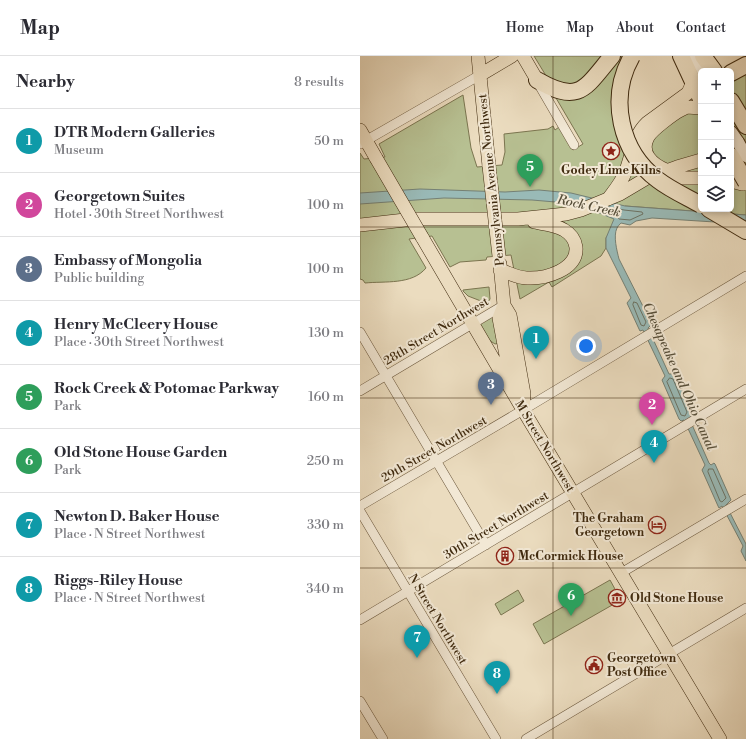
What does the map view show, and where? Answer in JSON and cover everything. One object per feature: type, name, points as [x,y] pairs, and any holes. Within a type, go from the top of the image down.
[{"type":"highway","points":[[536,80],[557,90],[568,92],[577,91],[590,83],[612,56]]},
{"type":"highway","points":[[632,56],[622,82],[619,105],[623,130],[628,144],[640,164],[658,181],[698,203]]},
{"type":"highway","points":[[680,56],[698,76]]},
{"type":"highway","points":[[703,56],[712,68]]},
{"type":"highway","points":[[734,72],[746,65]]},
{"type":"highway","points":[[731,104],[736,133]]},
{"type":"highway","points":[[734,165],[740,182]]},
{"type":"highway","points":[[714,212],[746,231]]},
{"type":"main road","name":"Pennsylvania Avenue Northwest","points":[[478,56],[504,305],[510,315],[509,342],[512,391]]},
{"type":"main road","points":[[480,75],[512,56]]},
{"type":"main road","points":[[523,56],[536,80]]},
{"type":"main road","points":[[695,56],[698,72]]},
{"type":"main road","points":[[608,199],[623,178],[636,137],[641,129],[688,93],[692,84],[698,78]]},
{"type":"main road","points":[[698,108],[687,107],[681,110],[648,137],[645,145],[647,157],[656,166],[668,174],[698,178]]},
{"type":"main road","points":[[736,133],[746,156]]},
{"type":"main road","name":"M Street Northwest","points":[[362,138],[376,158],[523,410],[720,739]]},
{"type":"main road","points":[[360,225],[414,219],[518,219],[566,214],[581,210],[627,191],[655,184],[668,174],[698,161]]},
{"type":"main road","points":[[668,174],[698,169]]},
{"type":"main road","points":[[500,270],[520,277],[538,278],[560,271],[568,266],[575,257],[575,241],[566,231],[556,226],[518,219]]},
{"type":"main road","name":"Pennsylvania Avenue Northwest","points":[[509,342],[524,394],[523,410]]},
{"type":"main road","points":[[488,350],[495,349],[509,342]]},
{"type":"street","points":[[362,138],[480,75]]},
{"type":"street","points":[[536,80],[574,145]]},
{"type":"street","name":"29th Street Northwest","points":[[360,506],[746,276]]},
{"type":"street","name":"28th Street Northwest","points":[[360,391],[504,305]]},
{"type":"street","points":[[360,332],[486,545]]},
{"type":"street","name":"30th Street Northwest","points":[[360,620],[746,389]]},
{"type":"street","points":[[621,574],[746,499]]},
{"type":"street","name":"N Street Northwest","points":[[360,511],[496,739]]},
{"type":"street","points":[[526,739],[746,608]]},
{"type":"street","points":[[360,702],[382,739]]},
{"type":"green space","points":[[534,56],[605,56],[595,69],[582,81],[569,85],[563,85],[548,79]]},
{"type":"green space","points":[[620,56],[627,56],[622,141],[698,103],[698,211],[625,206],[606,238],[606,248],[601,256],[552,287],[549,282],[520,299],[511,255],[487,257],[486,260],[460,262],[450,267],[432,236],[409,239],[426,268],[420,273],[406,280],[398,281],[365,283],[360,279],[360,153],[364,159],[385,157],[379,144],[463,95],[471,148],[477,167],[502,165],[505,152],[504,134],[548,129],[553,126],[555,130],[559,127],[573,150],[583,144],[556,98],[557,95]]},
{"type":"green space","points":[[746,73],[746,215],[706,212],[734,212],[734,81]]},
{"type":"green space","points":[[489,287],[490,299],[486,303],[468,296],[463,291],[463,290]]},
{"type":"green space","points":[[493,316],[500,343],[495,344],[489,340],[480,325]]},
{"type":"green space","points":[[610,580],[621,600],[544,644],[533,624]]},
{"type":"green space","points":[[518,590],[524,601],[501,615],[495,604]]},
{"type":"water","name":"Rock Creek","points":[[420,189],[505,192],[539,190],[571,193],[625,206],[746,215],[746,224],[652,218],[636,221],[630,225],[621,223],[617,228],[615,235],[619,259],[652,324],[648,328],[669,374],[675,374],[693,415],[689,418],[709,463],[711,465],[714,463],[715,464],[731,500],[726,505],[746,544],[746,561],[741,551],[743,546],[722,506],[719,508],[702,470],[705,465],[684,420],[681,421],[679,419],[662,380],[665,376],[643,330],[640,331],[627,303],[631,298],[606,248],[606,238],[614,219],[585,207],[567,203],[532,200],[444,198],[360,204],[360,193]]},
{"type":"place","name":"Godey Lime Kilns","points":[[611,151]]},
{"type":"place","name":"Rock Creek & Potomac Parkway","points":[[530,187]]},
{"type":"place","name":"DTR Modern Galleries","points":[[536,359]]},
{"type":"place","name":"Embassy of Mongolia","points":[[491,405]]},
{"type":"place","name":"Georgetown Suites","points":[[652,425]]},
{"type":"place","name":"Henry McCleery House","points":[[654,463]]},
{"type":"place","name":"The Graham Georgetown","points":[[657,525]]},
{"type":"place","name":"McCormick House","points":[[505,556]]},
{"type":"place","name":"Old Stone House","points":[[617,598]]},
{"type":"place","name":"Old Stone House Garden","points":[[571,616]]},
{"type":"place","name":"Newton D. Baker House","points":[[417,658]]},
{"type":"place","name":"Georgetown Post Office","points":[[594,665]]},
{"type":"place","name":"Riggs-Riley House","points":[[497,694]]},
{"type":"water label","name":"Chesapeake and Ohio Canal","points":[[680,376]]}]
